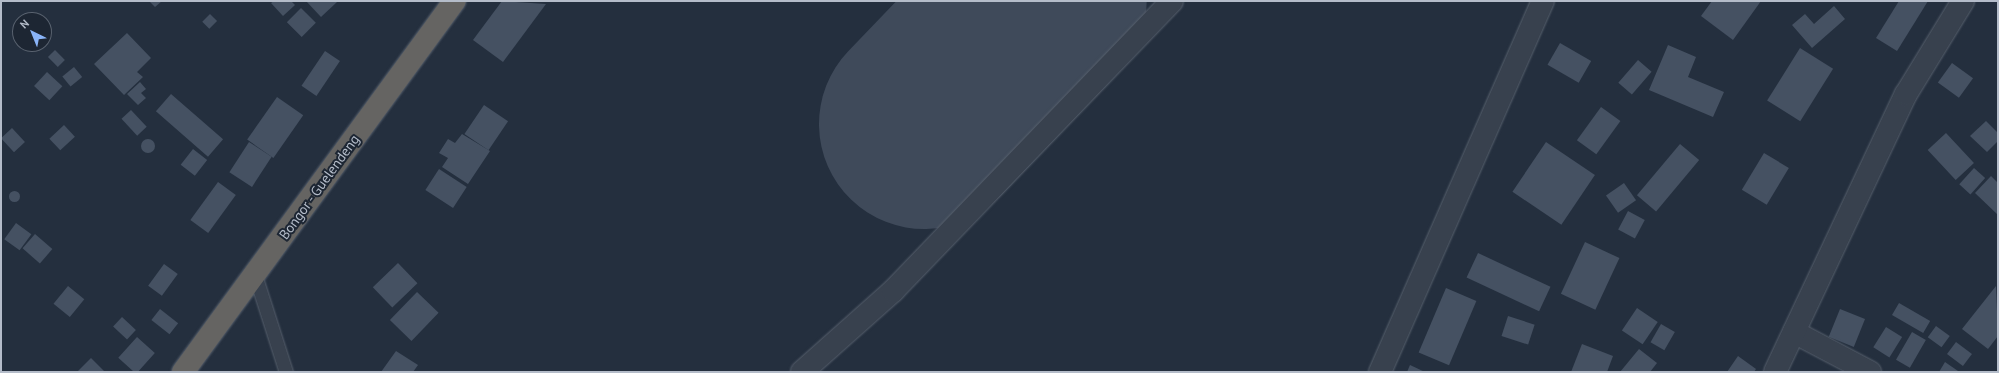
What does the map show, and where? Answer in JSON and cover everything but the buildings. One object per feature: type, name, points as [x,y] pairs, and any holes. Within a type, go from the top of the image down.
[{"type":"highway","name":"Bongor - Guelendeng","points":[[182,372],[255,275],[455,1]]},
{"type":"street","points":[[802,372],[893,291],[1172,1]]},
{"type":"street","points":[[1380,372],[1543,1]]},
{"type":"street","points":[[1775,372],[1906,94],[1963,1]]},
{"type":"street","points":[[1794,332],[1870,372]]},
{"type":"lane","points":[[255,275],[286,372]]},
{"type":"runway","points":[[924,124],[1042,1]]}]
